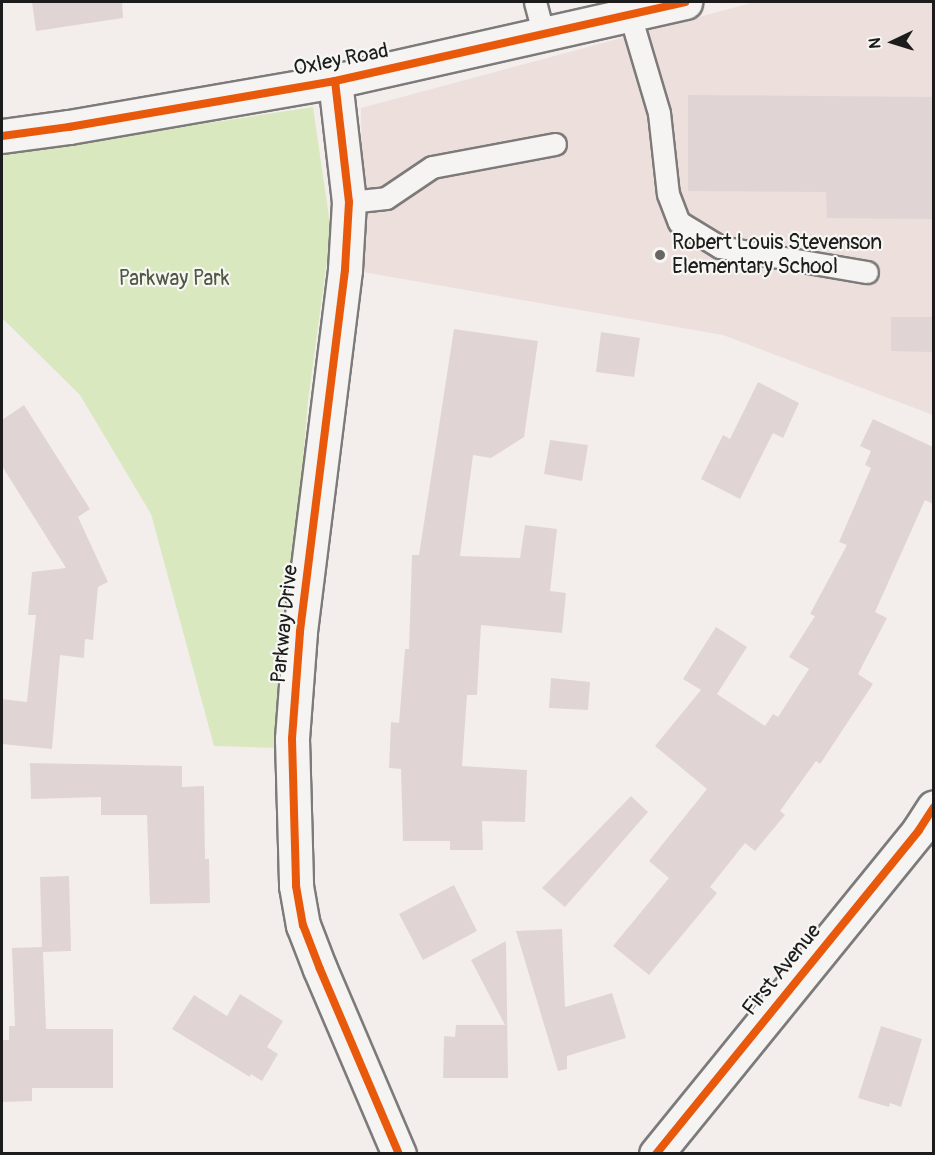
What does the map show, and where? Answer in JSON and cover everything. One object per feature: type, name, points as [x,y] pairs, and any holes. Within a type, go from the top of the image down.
[{"type":"street","name":"Oxley Road","points":[[2,136],[69,127],[335,81],[685,2]]},
{"type":"street","name":"Parkway Drive","points":[[335,81],[349,202],[345,270],[300,632],[292,739],[296,886],[303,925],[399,1154]]},
{"type":"street","name":"First Avenue","points":[[656,1154],[919,830],[933,807]]},
{"type":"lane","points":[[535,2],[544,35]]},
{"type":"lane","points":[[630,15],[659,113],[668,194],[680,222],[720,248],[867,272]]},
{"type":"lane","points":[[349,202],[386,198],[432,167],[555,144]]},
{"type":"shaded area","points":[[755,2],[933,2],[933,415],[723,335],[363,272],[361,108]]},
{"type":"green space","name":"Parkway Park","points":[[313,107],[331,231],[308,401],[278,748],[214,746],[151,514],[80,395],[2,318],[2,155]]},
{"type":"building","points":[[32,2],[122,2],[123,18],[36,31]]},
{"type":"building","points":[[688,95],[933,97],[933,219],[827,218],[826,192],[688,191]]},
{"type":"building","points":[[891,317],[933,317],[933,352],[891,351]]},
{"type":"building","points":[[454,329],[538,341],[524,437],[491,458],[473,455],[460,556],[520,558],[525,525],[557,529],[550,591],[566,593],[562,633],[481,625],[477,695],[467,695],[462,766],[527,770],[525,822],[482,821],[483,850],[450,850],[450,841],[403,841],[401,769],[389,768],[391,722],[399,723],[405,649],[409,649],[412,555],[419,555]]},
{"type":"building","points":[[601,332],[640,338],[634,377],[596,372]]},
{"type":"building","points":[[758,382],[799,403],[783,438],[773,433],[740,499],[701,479],[723,435],[730,439]]},
{"type":"building","points":[[24,405],[90,509],[78,517],[108,582],[98,587],[93,640],[85,639],[84,658],[60,655],[52,749],[2,744],[2,699],[27,702],[36,615],[28,615],[32,572],[66,568],[2,466],[2,420]]},
{"type":"building","points":[[873,419],[933,447],[933,504],[925,500],[875,612],[887,618],[858,674],[873,684],[820,764],[816,761],[780,811],[785,815],[755,851],[745,843],[710,887],[717,893],[649,975],[613,946],[669,878],[649,861],[707,789],[655,746],[701,690],[683,679],[716,627],[747,647],[717,694],[765,726],[773,714],[778,717],[809,669],[789,657],[815,616],[810,614],[847,545],[839,542],[871,468],[865,465],[871,451],[860,446]]},
{"type":"building","points":[[550,440],[588,445],[582,481],[544,474]]},
{"type":"building","points":[[551,678],[590,682],[588,710],[549,708]]},
{"type":"building","points":[[30,763],[182,766],[182,787],[204,786],[205,859],[209,859],[210,903],[150,904],[147,815],[101,815],[101,797],[31,799]]},
{"type":"building","points":[[631,796],[648,812],[565,907],[542,888]]},
{"type":"building","points":[[69,876],[71,951],[43,952],[46,1029],[113,1029],[113,1088],[32,1088],[32,1101],[2,1102],[2,1040],[9,1040],[9,1026],[15,1026],[12,948],[42,947],[40,877]]},
{"type":"building","points":[[454,885],[477,931],[423,960],[399,914]]},
{"type":"building","points":[[562,929],[565,1007],[612,993],[626,1038],[567,1056],[567,1069],[558,1071],[516,931]]},
{"type":"building","points":[[506,941],[508,1078],[443,1078],[444,1036],[455,1037],[456,1025],[505,1025],[471,960]]},
{"type":"building","points":[[240,994],[283,1021],[267,1047],[278,1054],[262,1081],[251,1074],[250,1077],[172,1029],[194,995],[227,1016]]},
{"type":"building","points":[[881,1026],[922,1039],[901,1107],[890,1103],[889,1107],[858,1098]]},
{"type":"cycle path","points":[[2,136],[69,127],[335,81],[685,2]]},
{"type":"cycle path","points":[[335,81],[349,202],[345,270],[300,632],[292,739],[296,886],[303,925],[399,1154]]},
{"type":"cycle path","points":[[656,1154],[919,830],[934,807]]},
{"type":"place","name":"Robert Louis Stevenson Elementary School","points":[[660,255]]}]
